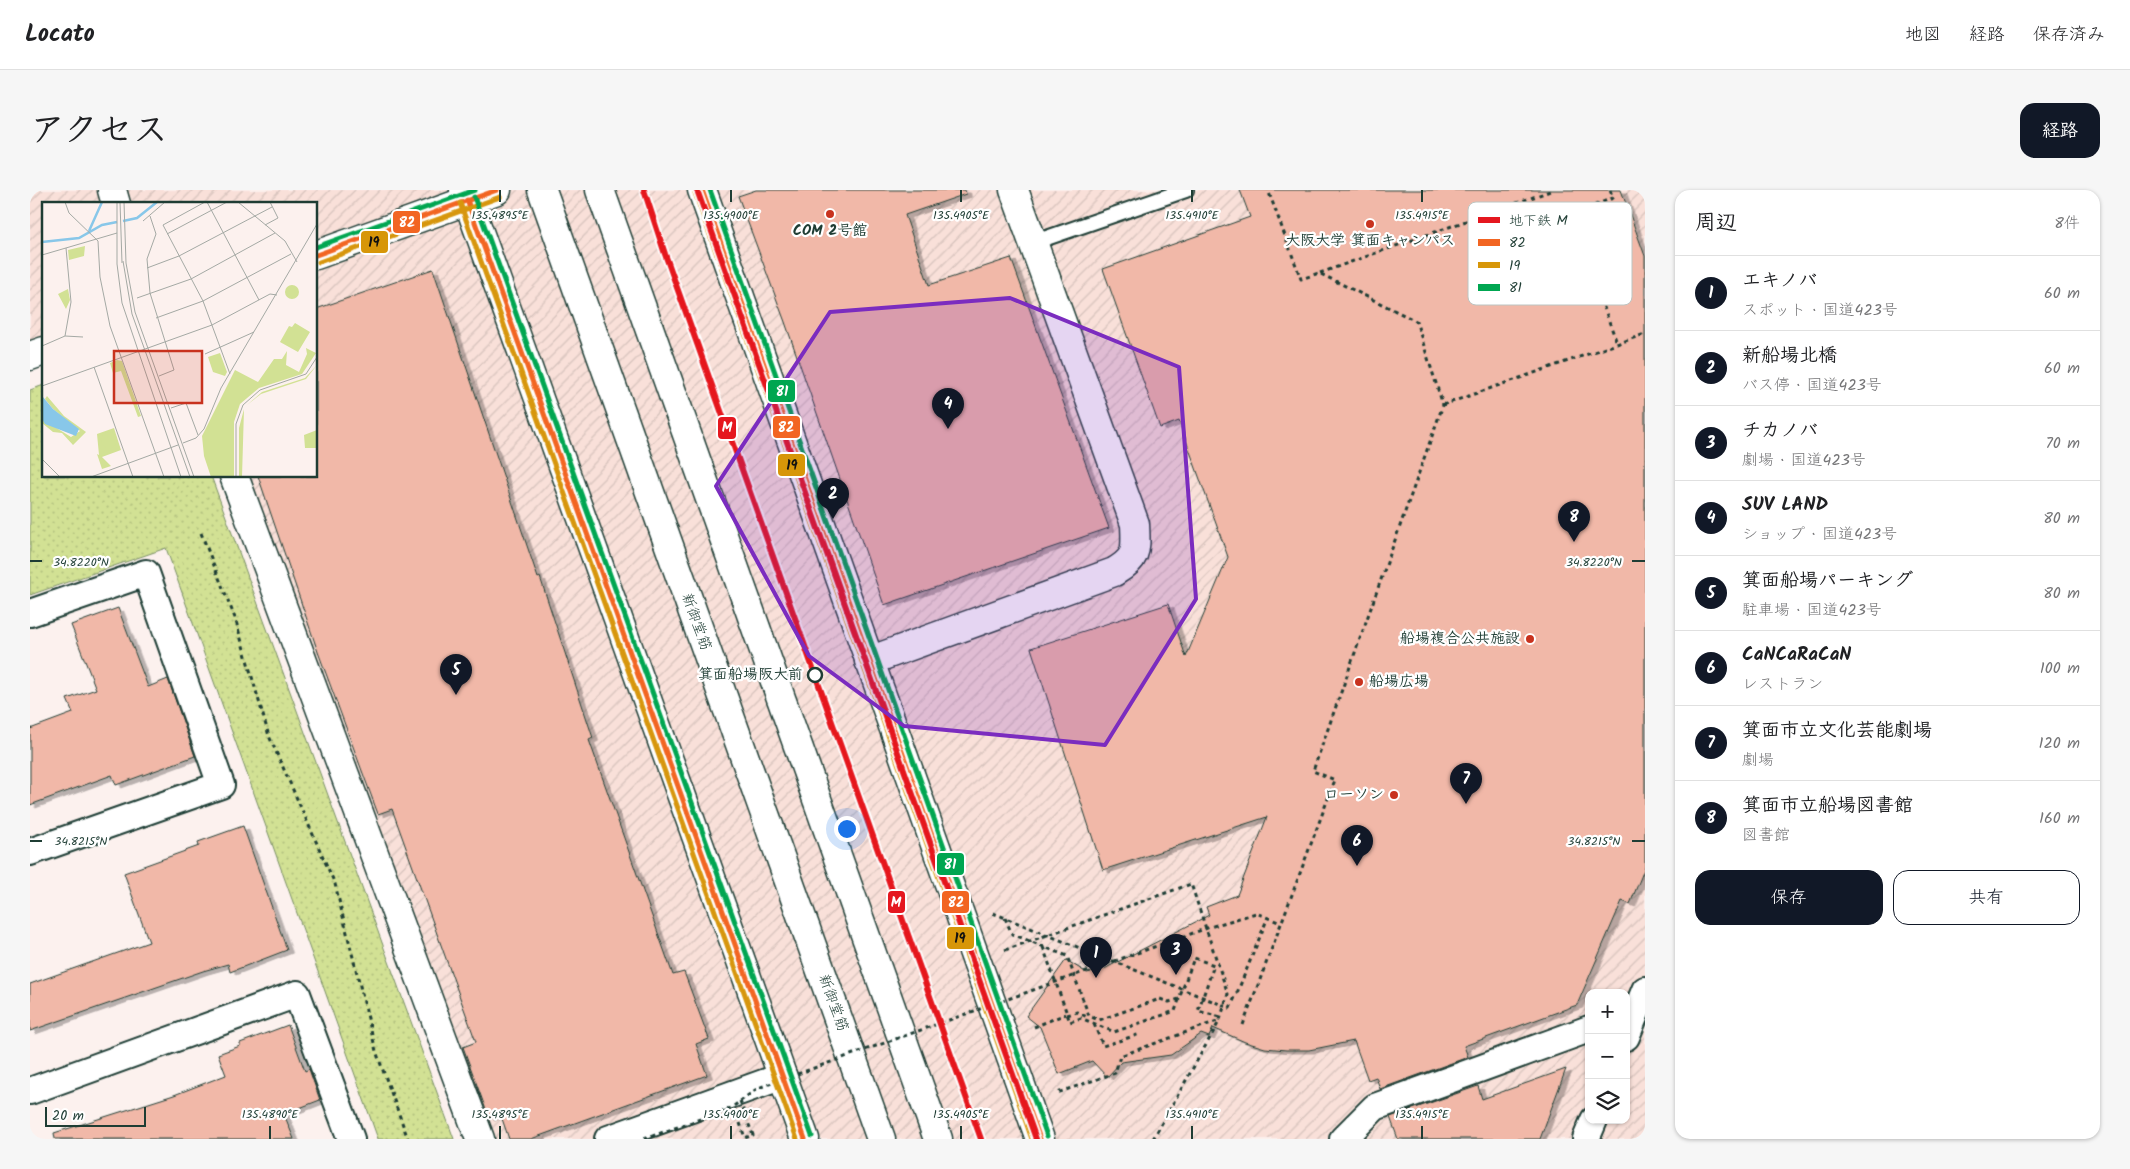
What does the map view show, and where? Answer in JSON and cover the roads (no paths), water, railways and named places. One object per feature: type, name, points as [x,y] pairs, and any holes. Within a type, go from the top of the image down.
[{"type":"main road","points":[[318,254],[466,195],[497,190]]},
{"type":"main road","name":"新御堂筋","points":[[542,190],[881,1139]]},
{"type":"main road","points":[[600,190],[938,1139]]},
{"type":"main road","points":[[702,190],[1040,1139]]},
{"type":"main road","points":[[869,661],[1114,572],[1129,563],[1136,546],[1135,524],[1014,190]]},
{"type":"main road","points":[[466,195],[805,1139]]},
{"type":"main road","points":[[30,356],[42,352]]},
{"type":"main road","points":[[235,478],[480,1139]]},
{"type":"street","points":[[30,613],[146,573],[221,785],[30,852]]},
{"type":"street","points":[[30,1091],[297,994],[351,1139]]},
{"type":"street","points":[[1627,1034],[1636,1006]]},
{"type":"street","points":[[1343,1139],[1375,1107],[1585,1030]]},
{"type":"street","points":[[608,1139],[783,1076]]},
{"type":"street","points":[[1586,1139],[1592,1124]]},
{"type":"lane","points":[[1032,243],[1186,190]]},
{"type":"metro line","name":"M","points":[[644,190],[665,254],[981,1139]]},
{"type":"metro line","name":"M","points":[[697,190],[1036,1139]]},
{"type":"place","name":"COM 2号館","points":[[830,214]]},
{"type":"place","name":"大阪大学 箕面キャンパス","points":[[1370,224]]},
{"type":"place","name":"SUV LAND","points":[[948,429]]},
{"type":"place","name":"新船場北橋","points":[[833,519]]},
{"type":"place","name":"箕面市立船場図書館","points":[[1574,542]]},
{"type":"place","name":"船場複合公共施設","points":[[1530,639]]},
{"type":"place","name":"箕面船場阪大前","points":[[815,675]]},
{"type":"place","name":"船場広場","points":[[1359,682]]},
{"type":"place","name":"箕面船場パーキング","points":[[456,695]]},
{"type":"place","name":"ローソン","points":[[1394,795]]},
{"type":"place","name":"箕面市立文化芸能劇場","points":[[1466,804]]},
{"type":"place","name":"CaNCaRaCaN","points":[[1357,866]]},
{"type":"place","name":"チカノバ","points":[[1176,975]]},
{"type":"place","name":"エキノバ","points":[[1096,978]]}]
